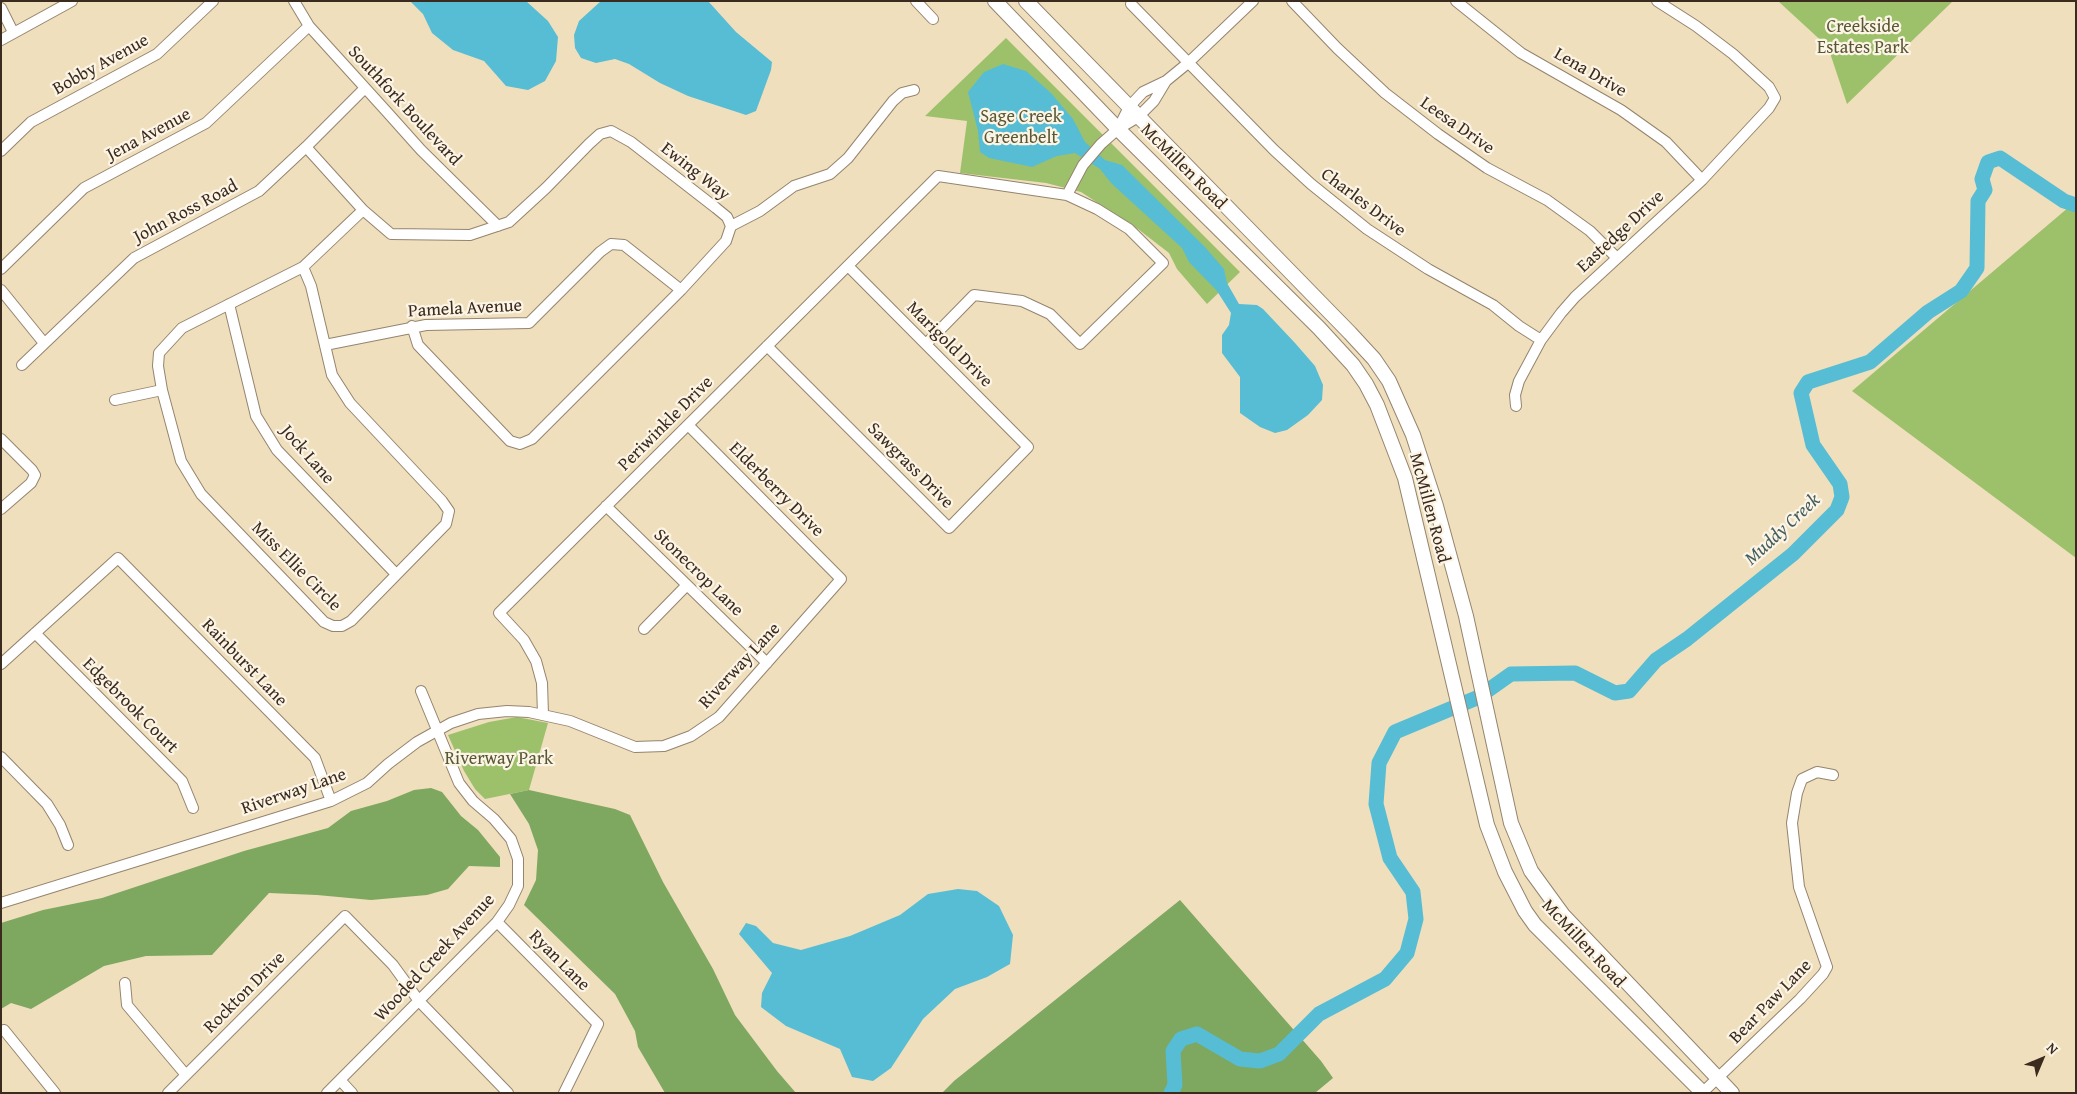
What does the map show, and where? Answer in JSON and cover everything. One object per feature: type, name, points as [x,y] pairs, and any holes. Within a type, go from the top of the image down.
[{"type":"main road","name":"McMillen Road","points":[[994,1],[1118,129],[1319,328],[1353,365],[1377,405],[1405,478],[1487,825],[1505,872],[1534,925],[1703,1093]]},
{"type":"main road","name":"McMillen Road","points":[[1026,1],[1374,359],[1389,381],[1413,435],[1436,506],[1466,616],[1511,823],[1531,871],[1562,915],[1732,1093]]},
{"type":"street","points":[[1,40],[72,1]]},
{"type":"street","name":"Bobby Avenue","points":[[1,151],[31,122],[157,54],[213,1]]},
{"type":"street","name":"Southfork Boulevard","points":[[294,1],[309,26],[365,88],[422,150],[498,226]]},
{"type":"street","points":[[916,1],[933,19]]},
{"type":"street","points":[[926,344],[974,295],[1022,301],[1050,314],[1080,344],[1163,263],[1129,229],[1097,209],[1067,195],[1083,165],[1101,144],[1133,112],[1154,101],[1166,81],[1188,63],[1253,1]]},
{"type":"street","name":"Leesa Drive","points":[[1292,1],[1337,48],[1385,93],[1488,168],[1547,200],[1590,231],[1618,258]]},
{"type":"street","name":"Lena Drive","points":[[1456,1],[1521,53],[1621,110],[1666,142],[1702,180]]},
{"type":"street","name":"Eastedge Drive","points":[[1516,406],[1515,395],[1519,381],[1541,340],[1560,313],[1702,180],[1769,108],[1775,98],[1770,87],[1733,54],[1696,26],[1657,1]]},
{"type":"street","name":"Charles Drive","points":[[1131,4],[1274,150],[1310,184],[1367,229],[1428,269],[1493,305],[1519,326],[1541,340]]},
{"type":"street","points":[[1,8],[13,32]]},
{"type":"street","name":"Jena Avenue","points":[[1,269],[84,188],[206,123],[309,26]]},
{"type":"street","name":"John Ross Road","points":[[22,365],[134,258],[259,191],[365,88]]},
{"type":"street","points":[[731,226],[760,211],[794,186],[830,174],[848,158],[892,101],[902,93],[914,90]]},
{"type":"street","name":"Ewing Way","points":[[306,147],[362,210],[391,234],[470,235],[509,222],[600,134],[611,131],[631,142],[716,208],[727,218],[731,226],[726,241],[681,290],[532,439],[520,444],[510,441],[418,345],[412,326]]},
{"type":"street","name":"Periwinkle Drive","points":[[543,715],[542,683],[536,661],[524,640],[500,612],[938,176],[1067,195]]},
{"type":"street","name":"Miss Ellie Circle","points":[[303,267],[311,286],[332,375],[350,403],[442,501],[448,510],[446,524],[351,621],[342,626],[333,626],[324,622],[201,494],[181,461],[162,390],[158,366],[159,354],[182,328],[303,267],[362,210]]},
{"type":"street","name":"Pamela Avenue","points":[[325,345],[426,324],[529,323],[600,252],[611,244],[624,245],[681,290]]},
{"type":"street","name":"Marigold Drive","points":[[848,266],[1028,446]]},
{"type":"street","points":[[1,290],[44,343]]},
{"type":"street","name":"Jock Lane","points":[[229,304],[256,416],[277,450],[396,574]]},
{"type":"street","name":"Sawgrass Drive","points":[[767,346],[950,528],[1028,446]]},
{"type":"street","points":[[115,400],[162,390]]},
{"type":"street","name":"Elderberry Drive","points":[[688,425],[841,579]]},
{"type":"street","points":[[1,439],[35,475],[31,483],[1,509]]},
{"type":"street","name":"Stonecrop Lane","points":[[606,506],[767,663]]},
{"type":"street","name":"Rainburst Lane","points":[[35,633],[118,558],[315,758],[332,800]]},
{"type":"street","name":"Riverway Lane","points":[[1,903],[332,800],[367,783],[417,742],[451,723],[478,714],[507,711],[570,720],[636,747],[664,746],[691,736],[718,717],[841,579]]},
{"type":"street","points":[[644,629],[687,585]]},
{"type":"street","points":[[1,664],[35,633]]},
{"type":"street","name":"Edgebrook Court","points":[[35,633],[182,780],[193,808]]},
{"type":"street","name":"Wooded Creek Avenue","points":[[327,1093],[497,922],[518,886],[518,859],[511,838],[494,819],[473,801],[459,783],[421,691]]},
{"type":"street","points":[[1,757],[47,804],[60,825],[68,846]]},
{"type":"street","name":"Bear Paw Lane","points":[[1703,1093],[1800,999],[1827,967],[1799,887],[1792,823],[1797,793],[1802,779],[1817,772],[1833,775]]},
{"type":"street","name":"Rockton Drive","points":[[168,1093],[345,916],[393,965],[418,1001]]},
{"type":"street","name":"Ryan Lane","points":[[497,922],[598,1024],[564,1093]]},
{"type":"street","points":[[125,982],[127,1005],[186,1075]]},
{"type":"street","points":[[418,1001],[508,1093]]},
{"type":"street","points":[[4,1030],[55,1093]]},
{"type":"street","points":[[340,1080],[352,1093]]},
{"type":"green space","name":"Creekside Estates Park","points":[[1778,1],[1953,1],[1847,104],[1828,47]]},
{"type":"green space","name":"Sage Creek Greenbelt","points":[[1006,38],[1240,272],[1207,304],[1177,269],[1169,253],[1138,229],[1081,192],[1046,183],[960,173],[967,121],[925,116]]},
{"type":"green space","points":[[2069,207],[2076,207],[2076,558],[1852,391]]},
{"type":"green space","name":"Riverway Park","points":[[517,717],[548,723],[529,790],[485,799],[475,789],[464,771],[448,735],[489,722]]},
{"type":"green space","points":[[431,788],[442,792],[461,816],[478,830],[500,857],[500,867],[469,866],[448,889],[427,895],[371,900],[269,893],[212,955],[146,956],[104,966],[31,1009],[11,1003],[1,1009],[1,923],[43,910],[102,898],[244,851],[328,828],[351,811],[387,801],[414,790]]},
{"type":"green space","points":[[529,790],[615,809],[630,815],[663,882],[713,969],[735,1015],[796,1093],[665,1093],[638,1047],[635,1031],[615,994],[524,905],[536,880],[538,850],[529,824],[510,794]]},
{"type":"green space","points":[[1180,900],[1321,1061],[1333,1078],[1315,1093],[942,1093],[954,1081]]},
{"type":"water","points":[[410,1],[526,1],[548,21],[558,37],[556,61],[545,81],[528,90],[506,86],[484,61],[453,50],[432,33],[423,14]]},
{"type":"water","points":[[601,1],[708,1],[736,32],[772,62],[771,70],[756,111],[746,115],[688,96],[660,83],[629,64],[615,59],[596,63],[581,58],[575,48],[574,35],[579,21]]},
{"type":"water","points":[[1003,64],[1026,71],[1051,93],[1073,119],[1085,142],[1105,160],[1122,165],[1205,247],[1224,269],[1227,283],[1239,304],[1257,305],[1263,309],[1315,366],[1323,385],[1322,400],[1308,415],[1287,430],[1275,433],[1260,427],[1240,413],[1240,377],[1222,353],[1222,335],[1229,325],[1231,313],[1217,291],[1189,262],[1182,248],[1111,183],[1100,169],[1075,153],[1057,156],[1032,167],[989,158],[980,152],[978,131],[968,92],[984,72]]},
{"type":"water","points":[[958,889],[977,891],[999,906],[1013,935],[1010,964],[987,977],[955,989],[923,1019],[891,1068],[873,1081],[852,1077],[840,1049],[786,1026],[761,1007],[762,993],[772,973],[739,934],[746,923],[756,926],[773,943],[801,950],[850,936],[900,915],[928,894]]},
{"type":"waterway","name":"Muddy Creek","points":[[1487,691],[1511,674],[1575,673],[1615,693],[1629,691],[1656,660],[1687,639],[1793,554],[1837,510],[1842,497],[1840,484],[1813,445],[1801,393],[1808,382],[1870,362],[1928,312],[1961,291],[1977,268],[1978,201],[1985,190],[1982,179],[1988,162],[2000,158],[2064,201],[2076,205]]},
{"type":"waterway","name":"Muddy Creek","points":[[1171,1093],[1175,1085],[1173,1051],[1181,1039],[1197,1034],[1240,1059],[1260,1061],[1279,1054],[1319,1014],[1385,979],[1407,953],[1416,919],[1413,892],[1390,858],[1376,804],[1379,763],[1395,732],[1479,697]]}]
